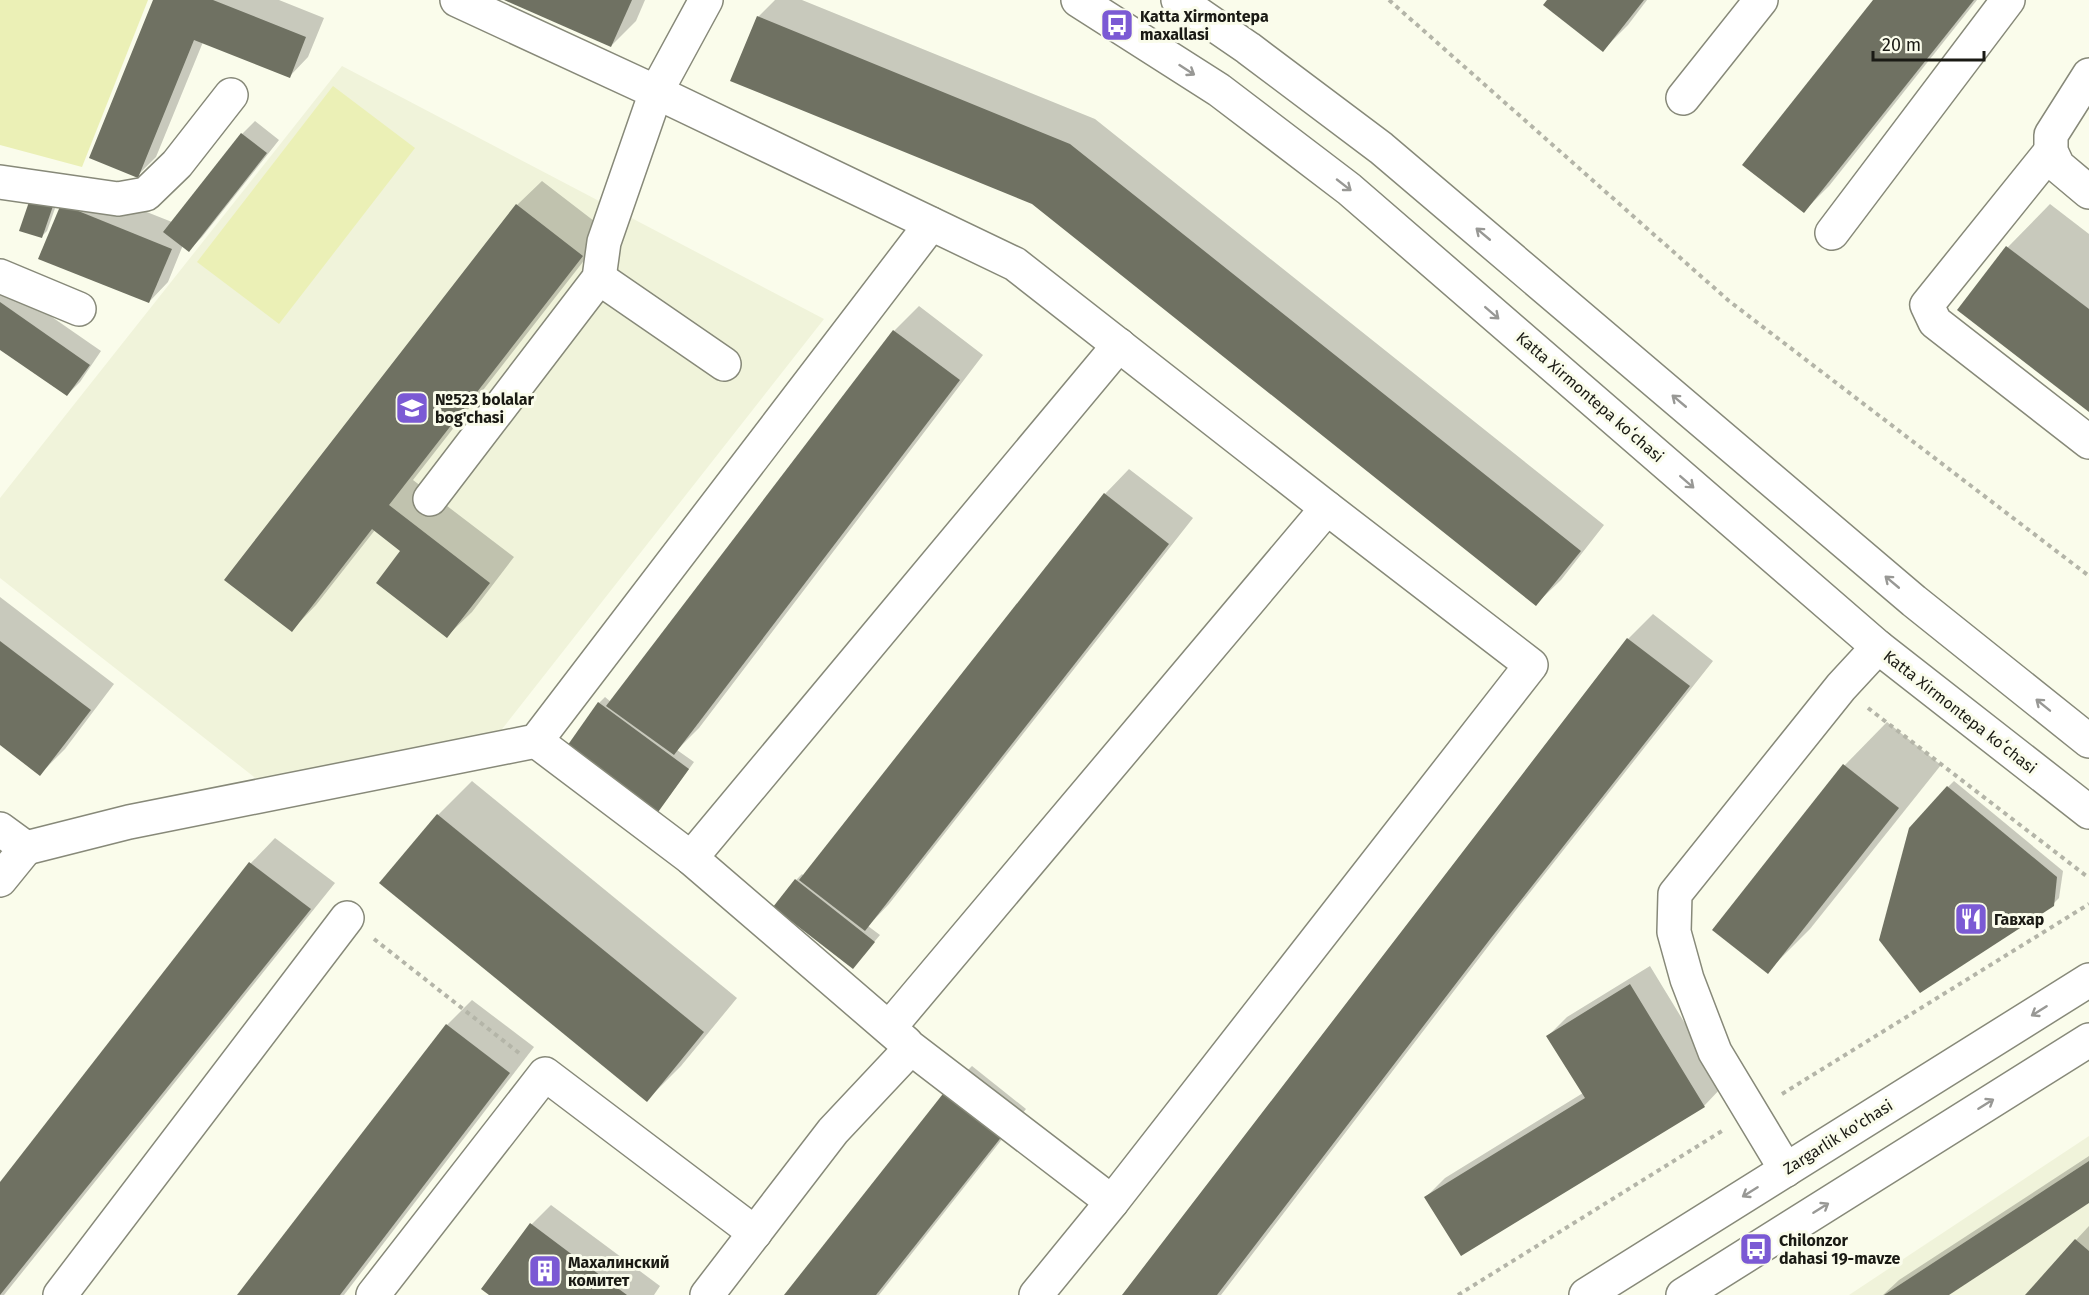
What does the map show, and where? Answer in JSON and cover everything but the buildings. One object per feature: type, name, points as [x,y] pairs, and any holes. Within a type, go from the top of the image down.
[{"type":"main road","points":[[457,0],[656,92],[1015,264],[1531,665],[1112,1202],[1036,1295]]},
{"type":"main road","points":[[430,499],[599,278],[604,242],[656,92],[706,0]]},
{"type":"main road","name":"Katta Xirmontepa koʻchasi","points":[[1078,0],[1219,90],[1349,189],[1878,647],[2089,812]]},
{"type":"main road","points":[[1178,0],[1248,48],[1381,148],[1914,601],[2089,741]]},
{"type":"main road","points":[[1683,98],[1761,0]]},
{"type":"main road","points":[[1832,233],[2008,0]]},
{"type":"main road","points":[[2089,75],[2051,135],[2051,151],[2058,166],[2089,192]]},
{"type":"main road","points":[[0,182],[118,199],[146,194],[177,164],[231,96]]},
{"type":"main road","points":[[2051,151],[1927,305],[1935,322],[2089,442]]},
{"type":"main road","points":[[0,880],[26,848],[129,822],[536,741],[931,224]]},
{"type":"main road","points":[[0,276],[79,309]]},
{"type":"main road","points":[[599,278],[724,364]]},
{"type":"main road","points":[[691,858],[1119,345]]},
{"type":"main road","points":[[707,1295],[833,1131],[900,1038],[1327,508]]},
{"type":"main road","points":[[1786,1170],[1715,1052],[1687,979],[1674,932],[1675,894],[1841,687],[1878,647]]},
{"type":"main road","points":[[536,741],[691,858],[900,1038],[1112,1202]]},
{"type":"main road","points":[[0,829],[26,848]]},
{"type":"main road","points":[[60,1295],[347,918]]},
{"type":"main road","name":"Zargarlik ko'chasi","points":[[1586,1295],[2089,980]]},
{"type":"main road","points":[[1683,1295],[2089,1040]]},
{"type":"main road","points":[[373,1295],[545,1074],[755,1233]]},
{"type":"path","points":[[1389,0],[1729,301],[2089,576]]},
{"type":"path","points":[[1841,687],[2089,878]]},
{"type":"path","points":[[347,918],[545,1074]]},
{"type":"shaded area","name":"№523 bolalar bog'chasi","points":[[342,66],[824,319],[499,733],[258,780],[0,578],[0,498]]},
{"type":"shaded area","points":[[2089,1136],[2089,1295],[1849,1295]]},
{"type":"green space","points":[[0,0],[148,0],[82,167],[0,145]]},
{"type":"green space","points":[[333,86],[415,148],[279,324],[197,262]]},
{"type":"place","name":"Katta Xirmontepa maxallasi","points":[[1117,25]]},
{"type":"place","name":"№523 bolalar bog'chasi","points":[[412,408]]},
{"type":"place","name":"Гавхар","points":[[1971,919]]},
{"type":"place","name":"Chilonzor dahasi 19-mavze","points":[[1756,1249]]},
{"type":"place","name":"Махалинский комитет","points":[[545,1271]]}]
